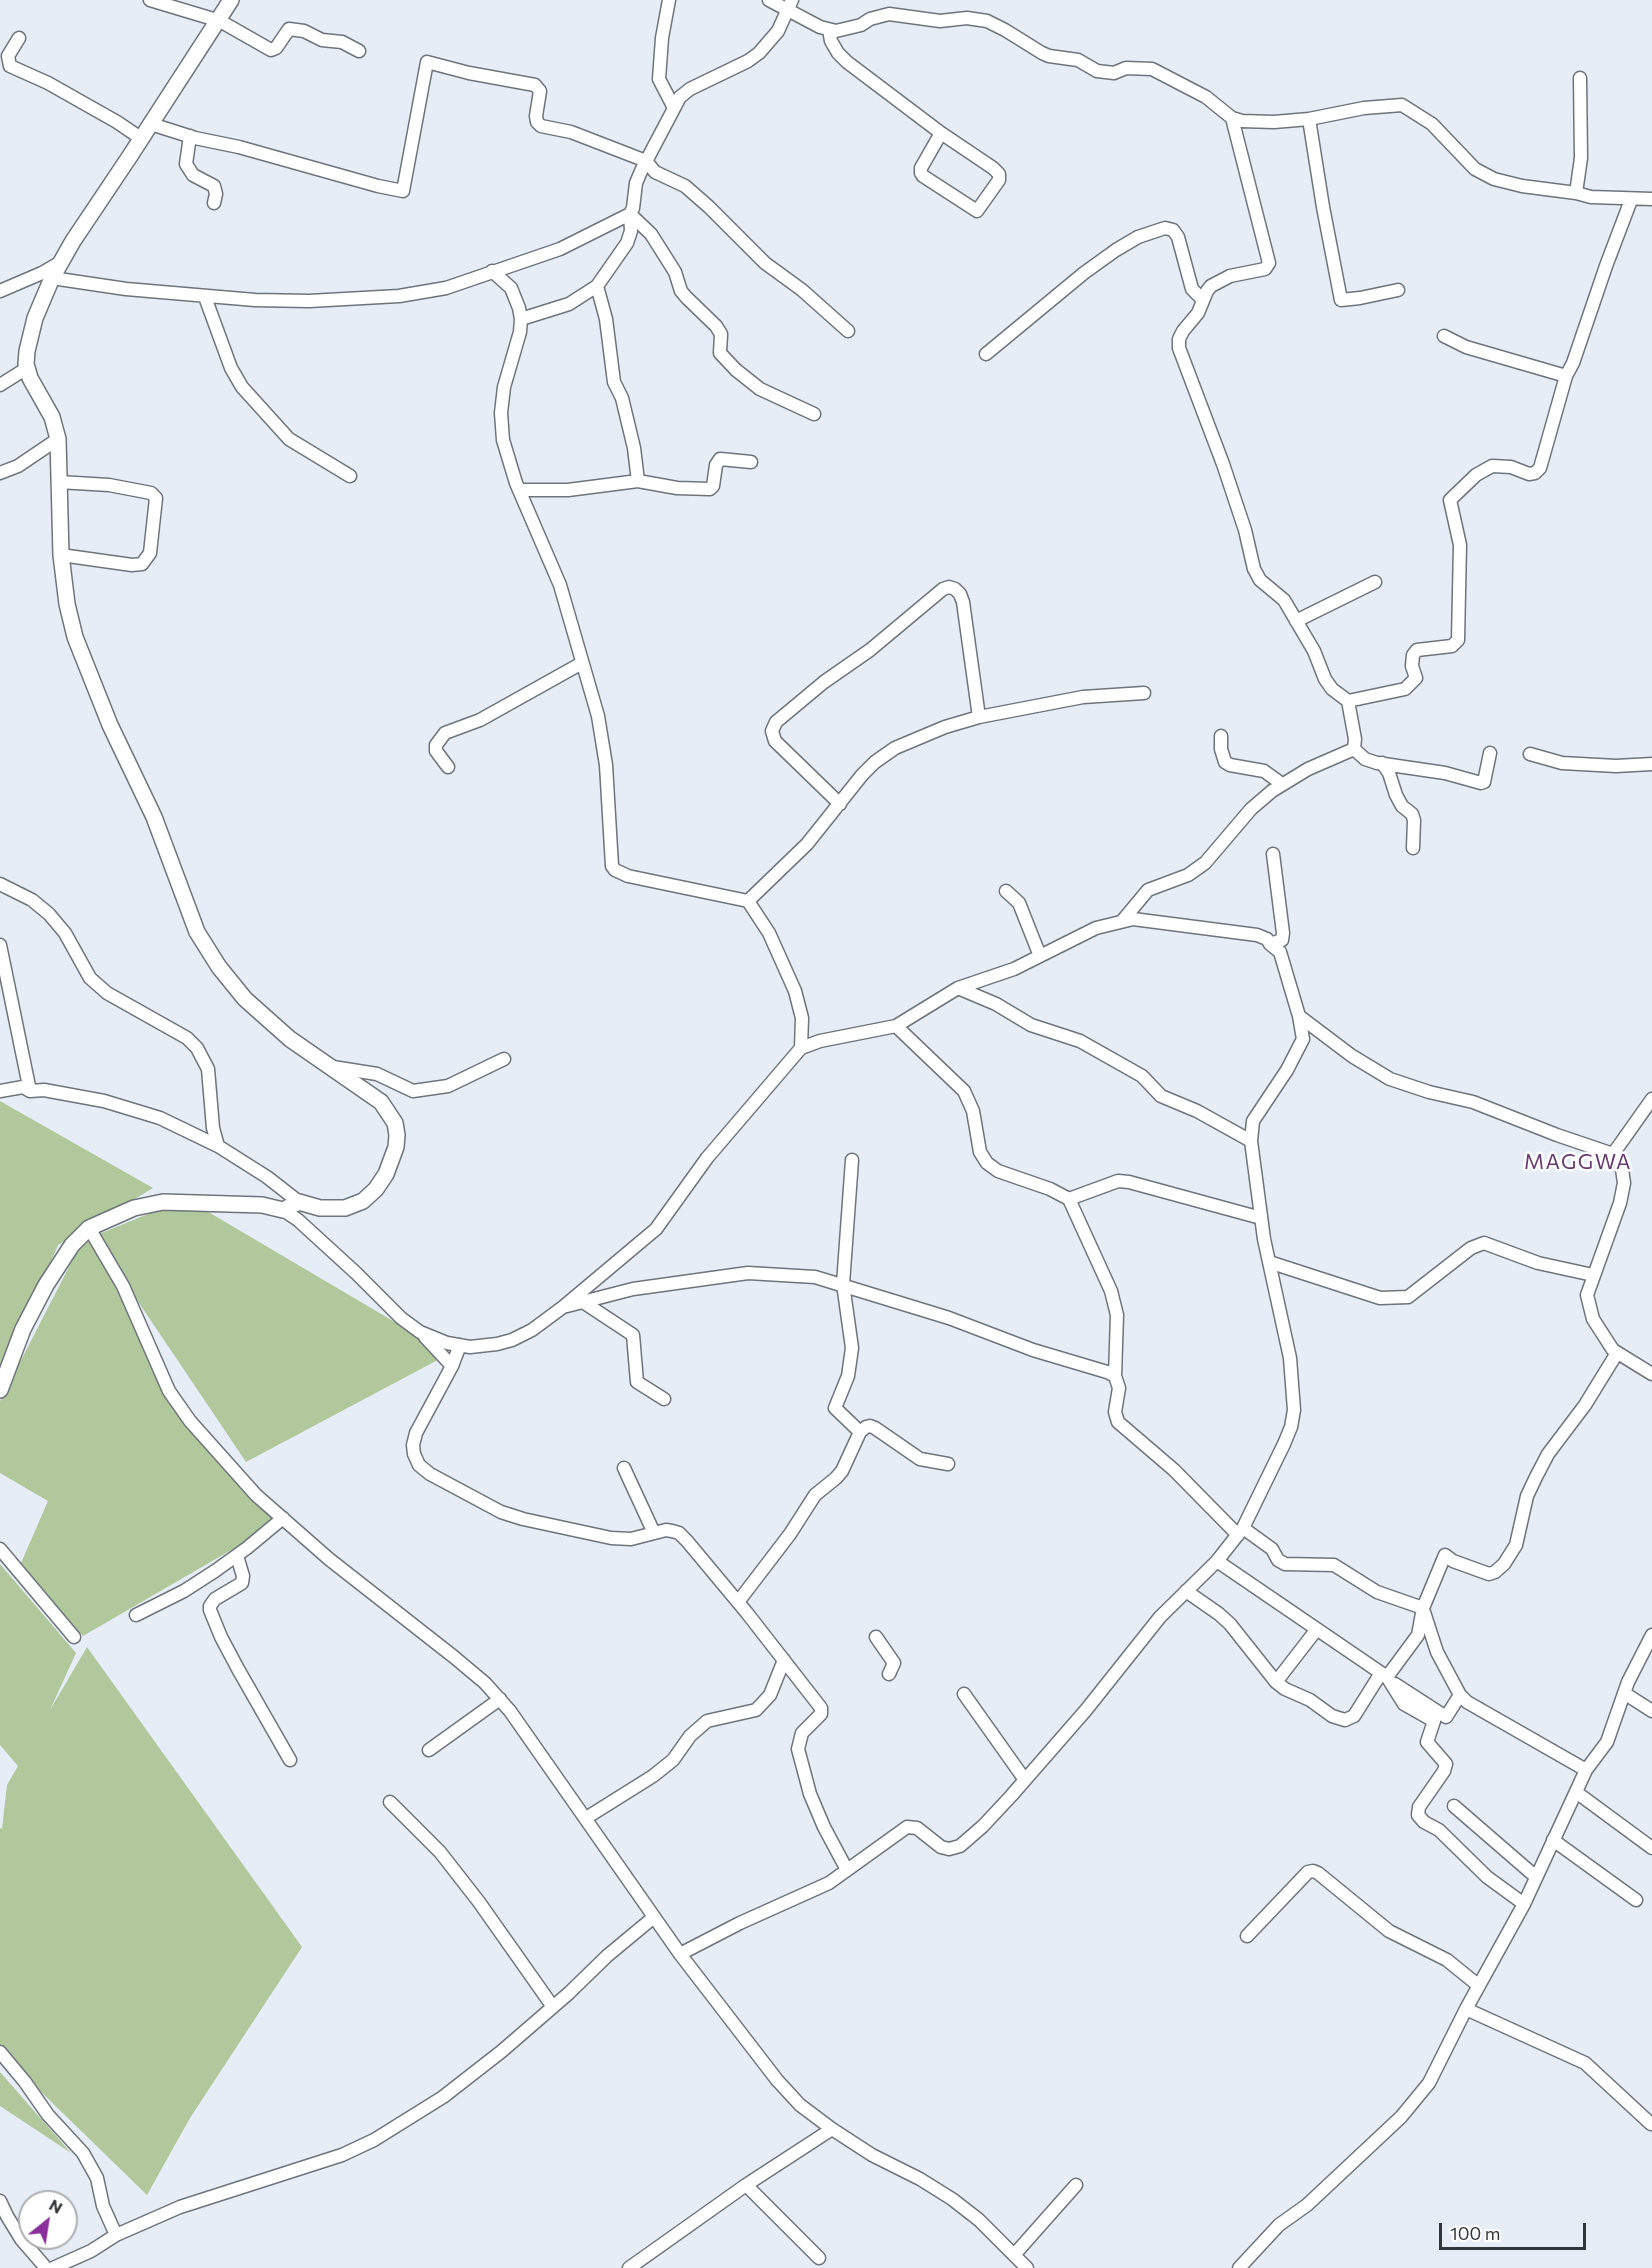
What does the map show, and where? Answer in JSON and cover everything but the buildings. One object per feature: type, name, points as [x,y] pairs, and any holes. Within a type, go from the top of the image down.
[{"type":"street","points":[[150,0],[220,21],[271,50],[276,48],[289,29],[304,32],[322,40],[342,42],[359,51]]},
{"type":"street","points":[[0,1091],[23,1087],[30,1091],[44,1090],[104,1101],[160,1118],[218,1146],[299,1202],[332,1210],[363,1201],[376,1189],[386,1174],[396,1147],[396,1129],[390,1112],[381,1102],[290,1039],[245,999],[219,967],[197,932],[154,817],[110,725],[78,647],[67,604],[61,555],[58,439],[51,417],[27,368],[27,351],[35,318],[52,278],[98,201],[142,139],[231,0]]},
{"type":"street","points":[[669,0],[662,38],[659,79],[674,108]]},
{"type":"street","points":[[769,0],[790,5],[829,30],[841,31],[889,14],[940,21],[977,19],[1005,30],[1049,56],[1078,60],[1097,71],[1114,73],[1126,68],[1152,69],[1206,97],[1232,118],[1254,122],[1309,119],[1364,108],[1402,105],[1432,124],[1475,169],[1484,174],[1522,186],[1591,197],[1652,200]]},
{"type":"street","points":[[521,319],[568,304],[597,286],[627,243],[631,231],[630,214],[633,208],[636,183],[680,97],[690,89],[748,61],[759,53],[778,31],[790,5]]},
{"type":"street","points":[[829,30],[831,41],[847,62],[999,174],[999,180],[977,211],[923,176],[921,172],[941,132]]},
{"type":"street","points":[[19,38],[8,56],[10,66],[117,122],[142,139]]},
{"type":"street","points":[[151,124],[403,191],[427,62],[469,73],[535,85],[540,91],[537,122],[542,126],[578,135],[646,161],[656,172],[685,186],[710,207],[765,263],[802,290],[848,332]]},
{"type":"street","points":[[1576,193],[1581,158],[1580,78]]},
{"type":"street","points":[[1232,118],[1269,263],[1263,270],[1230,276],[1215,283],[1209,289],[1198,313],[1183,331],[1179,339],[1179,348],[1223,464],[1245,530],[1254,569],[1260,580],[1284,600],[1314,651],[1325,679],[1332,689],[1348,701],[1354,749],[1365,759],[1445,773],[1481,783],[1484,782],[1490,753]]},
{"type":"street","points":[[1309,119],[1341,300],[1398,290]]},
{"type":"street","points":[[190,136],[186,164],[193,176],[214,186],[216,194],[213,203]]},
{"type":"street","points":[[1348,701],[1405,689],[1416,677],[1412,666],[1413,655],[1417,650],[1452,646],[1458,640],[1460,545],[1450,500],[1476,475],[1492,466],[1511,467],[1529,474],[1540,468],[1566,376],[1573,363],[1631,200]]},
{"type":"street","points":[[52,278],[205,297],[309,301],[399,296],[446,288],[560,249],[630,214]]},
{"type":"street","points":[[630,214],[651,234],[675,272],[681,291],[716,326],[721,334],[720,353],[736,370],[760,389],[814,414]]},
{"type":"street","points":[[986,354],[1084,273],[1138,237],[1166,228],[1173,230],[1178,237],[1192,289],[1203,300]]},
{"type":"street","points":[[0,291],[61,262]]},
{"type":"street","points":[[492,272],[511,288],[521,319],[520,332],[504,387],[501,413],[504,440],[519,489],[560,585],[603,740],[612,866],[615,870],[628,876],[721,893],[748,901],[769,933],[795,991],[802,1018],[801,1048]]},
{"type":"street","points":[[597,286],[606,319],[614,381],[622,398],[634,448],[638,481]]},
{"type":"street","points":[[205,297],[231,368],[242,387],[289,439],[350,476]]},
{"type":"street","points":[[1444,336],[1466,347],[1566,376]]},
{"type":"street","points":[[0,385],[27,368]]},
{"type":"street","points":[[0,473],[18,466],[58,439]]},
{"type":"street","points":[[519,489],[568,490],[638,481],[676,488],[710,489],[713,486],[716,465],[720,459],[751,462]]},
{"type":"street","points":[[59,482],[109,485],[152,493],[156,498],[150,553],[142,564],[132,565],[61,555]]},
{"type":"street","points":[[1296,621],[1375,582]]},
{"type":"street","points":[[840,804],[775,741],[772,731],[776,722],[824,682],[870,650],[949,587],[956,589],[963,602],[979,717]]},
{"type":"street","points":[[448,767],[436,751],[436,745],[445,734],[480,720],[582,663]]},
{"type":"street","points":[[748,901],[807,844],[862,775],[884,755],[924,734],[979,717],[1083,697],[1144,693]]},
{"type":"street","points":[[1221,736],[1221,749],[1225,762],[1237,767],[1264,771],[1282,784]]},
{"type":"street","points":[[1123,920],[1148,890],[1188,875],[1205,863],[1251,809],[1282,784],[1330,758],[1354,749]]},
{"type":"street","points":[[1530,754],[1562,763],[1616,766],[1652,764]]},
{"type":"street","points":[[1382,763],[1389,773],[1402,806],[1412,814],[1413,848]]},
{"type":"street","points":[[1270,944],[1282,940],[1284,929],[1273,854]]},
{"type":"street","points":[[0,884],[32,900],[50,914],[65,933],[90,978],[107,993],[187,1038],[197,1048],[208,1069],[213,1128],[218,1146]]},
{"type":"street","points":[[1006,891],[1019,903],[1040,957]]},
{"type":"street","points":[[420,1332],[447,1343],[470,1347],[497,1344],[512,1340],[532,1330],[563,1307],[640,1245],[656,1229],[718,1144],[801,1048],[820,1041],[896,1026],[958,988],[1014,969],[1096,928],[1123,920],[1149,919],[1170,924],[1257,935],[1267,939],[1280,952],[1299,1016],[1303,1039],[1287,1070],[1252,1121],[1251,1141],[1261,1218],[1290,1358],[1294,1410],[1291,1427],[1284,1444],[1241,1531],[1217,1561],[1135,1646],[1086,1710],[1025,1780],[983,1826],[960,1846],[949,1849],[941,1847],[917,1828],[908,1827],[829,1883],[740,1923],[680,1954]]},
{"type":"street","points":[[0,945],[30,1091]]},
{"type":"street","points":[[958,988],[996,1004],[1031,1025],[1080,1041],[1142,1076],[1161,1096],[1251,1141]]},
{"type":"street","points":[[1299,1016],[1352,1056],[1390,1079],[1493,1109],[1557,1135],[1613,1154],[1621,1162],[1624,1183],[1620,1203],[1587,1295],[1589,1309],[1604,1336],[1617,1353],[1652,1374]]},
{"type":"street","points":[[896,1026],[964,1090],[973,1111],[980,1152],[987,1164],[998,1171],[1050,1189],[1068,1199],[1111,1291],[1117,1315],[1115,1376],[1119,1388],[1115,1412],[1118,1422],[1241,1531],[1272,1549],[1278,1560],[1285,1564],[1334,1565],[1377,1592],[1423,1608]]},
{"type":"street","points":[[333,1067],[377,1074],[413,1091],[448,1086],[504,1059]]},
{"type":"street","points":[[1613,1154],[1652,1099]]},
{"type":"street","points":[[852,1160],[843,1284],[852,1348],[848,1376],[835,1408],[860,1432]]},
{"type":"street","points":[[1068,1199],[1118,1181],[1129,1182],[1261,1218]]},
{"type":"street","points":[[0,1390],[23,1329],[72,1245],[89,1228],[134,1208],[163,1202],[262,1205],[283,1210],[298,1220],[401,1318],[420,1332],[452,1366]]},
{"type":"street","points":[[283,1210],[299,1202]]},
{"type":"street","points":[[89,1228],[123,1286],[169,1391],[214,1451],[256,1495],[329,1559],[454,1657],[500,1699],[680,1954],[777,2080],[800,2105],[832,2129],[872,2155],[920,2179],[952,2199],[979,2220],[1027,2268]]},
{"type":"street","points":[[1269,1262],[1380,1298],[1408,1297],[1471,1248],[1484,1243],[1549,1266],[1593,1275]]},
{"type":"street","points":[[563,1307],[633,1288],[728,1274],[782,1274],[815,1277],[949,1318],[1033,1350],[1115,1376]]},
{"type":"street","points":[[583,1302],[633,1335],[637,1382],[664,1399]]},
{"type":"street","points":[[460,1345],[452,1366],[416,1433],[413,1445],[419,1465],[430,1474],[501,1512],[523,1519],[611,1538],[632,1539],[666,1530],[679,1533],[738,1602],[821,1708],[821,1714],[802,1733],[798,1749],[810,1794],[824,1827],[847,1870]]},
{"type":"street","points":[[1186,1591],[1230,1624],[1276,1682],[1285,1689],[1303,1696],[1332,1716],[1345,1720],[1354,1716],[1418,1635],[1423,1608],[1445,1555],[1453,1561],[1489,1574],[1504,1564],[1516,1545],[1527,1496],[1548,1454],[1585,1405],[1617,1353]]},
{"type":"street","points":[[738,1602],[790,1534],[815,1495],[842,1471],[860,1432],[870,1426],[920,1459],[948,1464]]},
{"type":"street","points":[[624,1468],[654,1533]]},
{"type":"street","points":[[136,1615],[184,1591],[237,1556],[283,1518]]},
{"type":"street","points":[[0,1549],[74,1637]]},
{"type":"street","points":[[237,1556],[243,1576],[242,1583],[215,1599],[210,1610],[238,1669],[290,1760]]},
{"type":"street","points":[[1217,1561],[1446,1717],[1460,1695]]},
{"type":"street","points":[[1423,1608],[1437,1652],[1460,1695],[1478,1709],[1587,1770]]},
{"type":"street","points":[[1276,1682],[1317,1629]]},
{"type":"street","points":[[1239,2268],[1279,2225],[1330,2184],[1413,2105],[1429,2083],[1466,2009],[1524,1904],[1587,1770],[1607,1742],[1624,1693],[1652,1635]]},
{"type":"street","points":[[876,1636],[894,1663],[890,1674]]},
{"type":"street","points":[[586,1818],[653,1776],[673,1760],[690,1736],[707,1721],[756,1710],[770,1695],[784,1660]]},
{"type":"street","points":[[1387,1677],[1404,1704],[1434,1721],[1426,1742],[1446,1764],[1444,1771],[1419,1807],[1418,1815],[1424,1822],[1439,1830],[1487,1877],[1524,1904]]},
{"type":"street","points":[[1624,1693],[1652,1711]]},
{"type":"street","points":[[964,1694],[1025,1780]]},
{"type":"street","points":[[429,1750],[500,1699]]},
{"type":"street","points":[[1576,1792],[1652,1848]]},
{"type":"street","points":[[390,1802],[440,1852],[479,1902],[553,2007]]},
{"type":"street","points":[[1454,1806],[1536,1877]]},
{"type":"street","points":[[1553,1840],[1636,1900]]},
{"type":"street","points":[[1247,1936],[1308,1872],[1313,1870],[1389,1931],[1447,1960],[1479,1986]]},
{"type":"street","points":[[60,2267],[116,2235],[180,2207],[342,2155],[374,2140],[442,2097],[502,2051],[607,1956],[654,1917]]},
{"type":"street","points":[[1466,2009],[1585,2063],[1651,2124]]},
{"type":"street","points":[[0,2052],[48,2115],[83,2153],[97,2178],[103,2206],[116,2235]]},
{"type":"street","points":[[629,2268],[746,2185],[832,2129]]},
{"type":"street","points":[[746,2185],[819,2258]]},
{"type":"street","points":[[1014,2255],[1076,2185]]},
{"type":"street","points":[[0,2201],[21,2239],[46,2268]]},
{"type":"green space","points":[[0,1101],[153,1188],[58,1245],[0,1383]]},
{"type":"green space","points":[[158,1210],[205,1210],[449,1354],[246,1462],[94,1236]]},
{"type":"green space","points":[[89,1228],[157,1379],[276,1524],[83,1636],[18,1570],[48,1501],[0,1473],[0,1401]]},
{"type":"green space","points":[[0,1564],[76,1653],[50,1710],[87,1647],[302,1947],[190,2118],[147,2195],[0,2052],[0,1828],[2,1829],[7,1785],[18,1766],[0,1745]]},
{"type":"green space","points":[[0,2072],[71,2153],[0,2106]]},
{"type":"district","name":"MAGGWA","points":[[1578,1162]]}]
